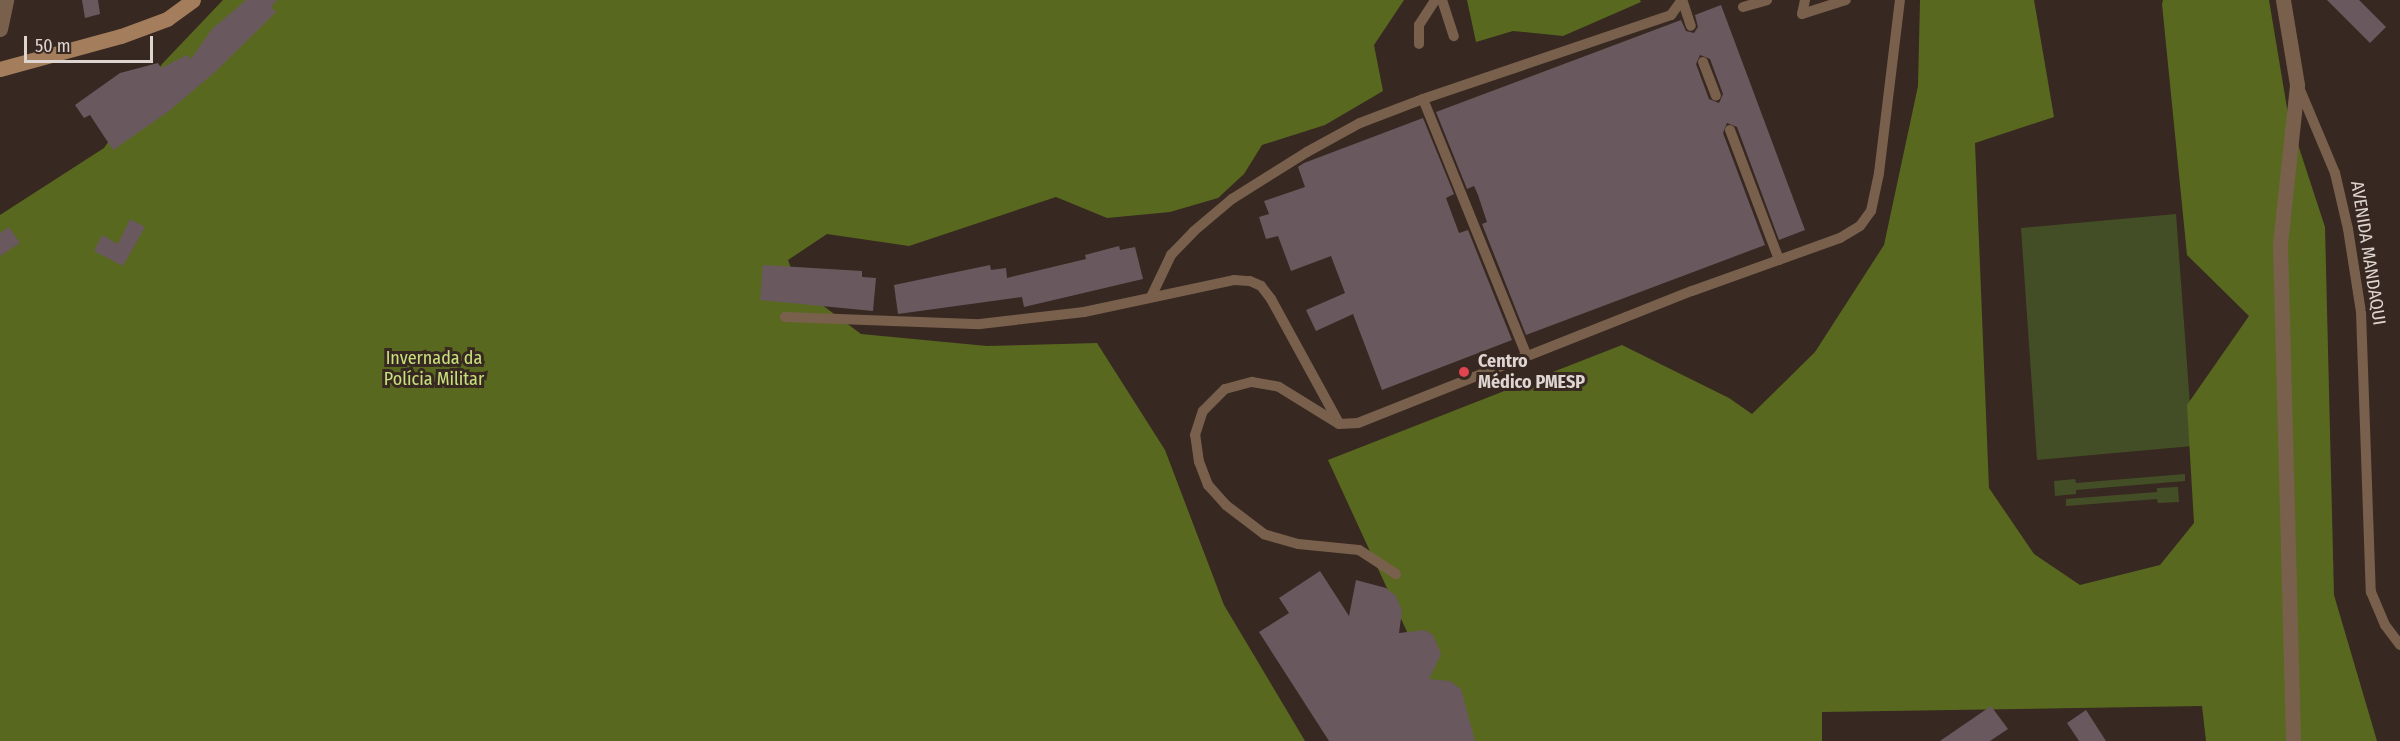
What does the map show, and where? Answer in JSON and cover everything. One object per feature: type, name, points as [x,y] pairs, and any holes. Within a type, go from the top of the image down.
[{"type":"main road","points":[[0,69],[131,33],[167,19],[193,0]]},
{"type":"street","points":[[0,29],[6,0]]},
{"type":"street","name":"AVENIDA MANDAQUI","points":[[2283,0],[2297,85]]},
{"type":"street","points":[[2293,741],[2280,244],[2297,85]]},
{"type":"lane","points":[[1419,44],[1419,25],[1435,0]]},
{"type":"lane","points":[[1442,0],[1454,36]]},
{"type":"lane","points":[[1743,7],[1767,0]]},
{"type":"lane","points":[[1804,0],[1802,14],[1846,0]]},
{"type":"lane","points":[[1396,574],[1359,550],[1298,544],[1264,534],[1226,505],[1208,485],[1199,462],[1195,435],[1203,411],[1225,389],[1252,382],[1279,387],[1339,424],[1358,423],[1527,356],[1840,238],[1860,226],[1871,211],[1879,174],[1900,0]]},
{"type":"lane","points":[[1151,297],[1171,255],[1232,199],[1266,175],[1360,123],[1423,99],[1671,15],[1683,1],[1692,26]]},
{"type":"lane","points":[[1703,62],[1716,96]]},
{"type":"lane","name":"AVENIDA MANDAQUI","points":[[2297,85],[2335,173],[2361,312],[2371,592],[2385,625]]},
{"type":"lane","points":[[1423,99],[1527,356]]},
{"type":"lane","points":[[1730,130],[1779,260]]},
{"type":"lane","points":[[785,317],[980,324],[1084,312],[1234,280],[1261,286],[1339,424]]},
{"type":"lane","points":[[2385,625],[2400,625]]},
{"type":"lane","points":[[2385,625],[2400,645]]},
{"type":"green space","name":"Invernada da Polícia Militar","points":[[223,0],[1404,0],[1374,45],[1383,91],[1325,125],[1262,145],[1244,174],[1218,198],[1170,212],[1107,218],[1056,197],[909,246],[827,234],[788,260],[798,287],[861,334],[987,346],[1097,343],[1165,450],[1224,605],[1305,741],[0,741],[0,215],[104,148],[162,64]]},
{"type":"green space","points":[[1467,0],[1640,0],[1641,2],[1563,36],[1513,31],[1476,42]]},
{"type":"green space","points":[[1920,0],[2034,0],[2054,117],[1975,143],[1989,488],[2034,554],[2080,585],[2160,565],[2194,523],[2187,405],[2249,316],[2187,255],[2163,0],[2269,0],[2288,114],[2325,227],[2334,595],[2377,741],[2206,741],[2202,706],[1822,712],[1822,741],[1412,741],[1443,710],[1328,460],[1622,345],[1729,398],[1752,414],[1815,352],[1884,245],[1918,86]]},
{"type":"green space","points":[[2176,214],[2193,446],[2037,460],[2021,228]]},
{"type":"green space","points":[[2185,474],[2185,481],[2076,490],[2076,494],[2055,496],[2054,481],[2075,479],[2076,483]]},
{"type":"green space","points":[[2178,487],[2179,502],[2158,503],[2157,499],[2066,506],[2066,499],[2157,492],[2157,488]]},
{"type":"building","points":[[82,0],[98,0],[100,14],[85,18]]},
{"type":"building","points":[[246,0],[277,0],[271,7],[276,12],[215,72],[169,111],[113,150],[90,115],[84,118],[75,105],[120,73],[158,63],[161,68],[187,55],[191,59],[212,29]]},
{"type":"building","points":[[2327,0],[2359,0],[2386,27],[2370,43]]},
{"type":"building","points":[[1721,5],[1805,230],[1779,240],[1737,127],[1727,123],[1723,133],[1765,245],[1526,335],[1482,224],[1487,222],[1478,195],[1474,186],[1467,189],[1436,112],[1681,20],[1686,31],[1694,33],[1698,27],[1695,15]],"holes":[[[1700,55],[1710,59],[1723,94],[1719,103],[1709,99],[1696,64]]]},
{"type":"building","points":[[1423,118],[1454,194],[1446,198],[1459,233],[1468,230],[1512,340],[1382,390],[1353,314],[1316,331],[1306,310],[1345,293],[1331,256],[1291,271],[1278,236],[1266,239],[1259,217],[1269,214],[1264,201],[1305,187],[1298,167],[1304,163]]},
{"type":"building","points":[[130,219],[145,227],[123,266],[94,251],[102,235],[118,244]]},
{"type":"building","points":[[9,227],[20,243],[0,256],[0,233]]},
{"type":"building","points":[[1119,246],[1120,250],[1135,247],[1143,279],[1024,307],[1022,297],[898,314],[894,285],[990,265],[991,270],[1006,268],[1007,278],[1086,259],[1085,255]]},
{"type":"building","points":[[763,265],[862,271],[862,277],[876,278],[873,311],[760,300]]},
{"type":"building","points":[[1320,571],[1349,616],[1356,580],[1386,588],[1396,596],[1402,611],[1399,633],[1425,630],[1433,635],[1441,654],[1429,679],[1450,681],[1461,689],[1475,741],[1329,741],[1259,632],[1289,613],[1279,598]]},
{"type":"building","points":[[1991,706],[2008,729],[1990,741],[1940,741]]},
{"type":"building","points":[[2086,710],[2106,741],[2079,741],[2067,723]]},
{"type":"place","name":"Centro Médico PMESP","points":[[1464,372]]}]
